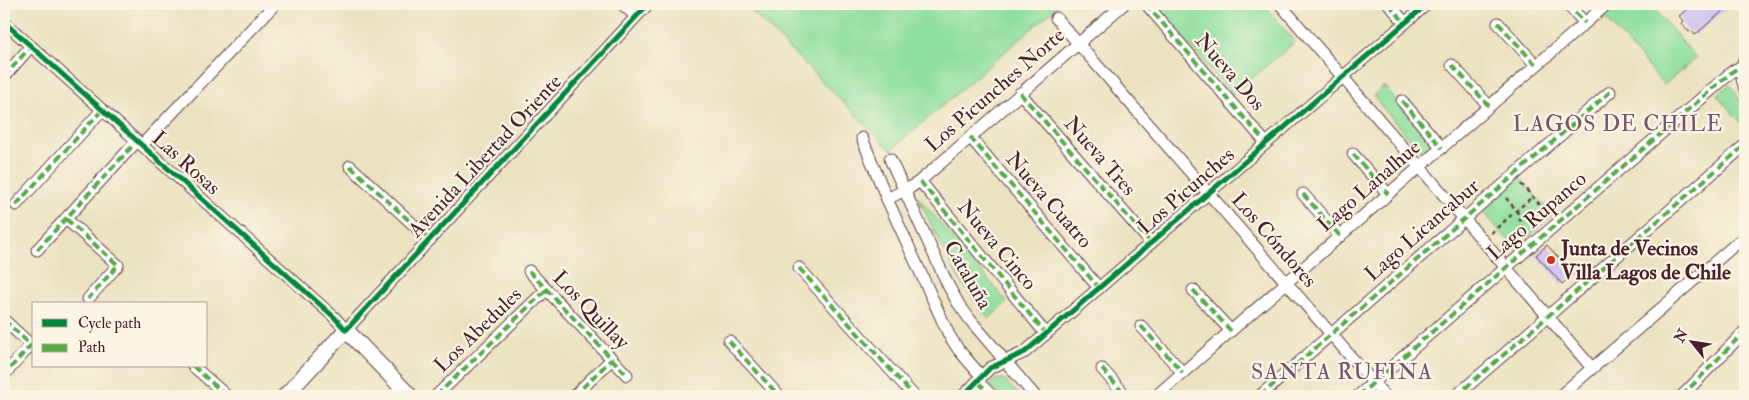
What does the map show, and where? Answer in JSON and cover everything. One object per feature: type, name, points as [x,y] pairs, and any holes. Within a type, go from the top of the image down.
[{"type":"main road","name":"Avenida Libertad Oriente","points":[[284,396],[346,330]]},
{"type":"main road","name":"Las Rosas","points":[[346,330],[410,396]]},
{"type":"street","points":[[37,250],[275,4]]},
{"type":"street","points":[[622,4],[636,16]]},
{"type":"street","name":"Avenida Libertad Oriente","points":[[346,330],[648,4]]},
{"type":"street","name":"Los Picunches Norte","points":[[887,199],[920,181],[1124,4]]},
{"type":"street","name":"Nueva Dos","points":[[1146,4],[1266,143]]},
{"type":"street","points":[[1280,4],[1592,368]]},
{"type":"street","points":[[1389,4],[1405,23]]},
{"type":"street","name":"Los Picunches","points":[[963,396],[990,368],[1025,352],[1427,4]]},
{"type":"street","points":[[1567,4],[1585,23]]},
{"type":"street","name":"Lago Lanalhue","points":[[1156,396],[1607,4]]},
{"type":"street","name":"Los Cóndores","points":[[1056,18],[1385,396]]},
{"type":"street","name":"Las Rosas","points":[[4,22],[334,317],[346,330]]},
{"type":"street","points":[[1498,23],[1536,65]]},
{"type":"street","points":[[4,77],[31,46]]},
{"type":"street","points":[[1744,62],[1742,76],[1745,88]]},
{"type":"street","name":"Lago Rupanco","points":[[1358,396],[1744,62]]},
{"type":"street","points":[[1452,65],[1490,106]]},
{"type":"street","name":"Lago Licancabur","points":[[1260,396],[1610,92]]},
{"type":"street","name":"Nueva Tres","points":[[1020,93],[1151,243]]},
{"type":"street","points":[[1402,101],[1442,148]]},
{"type":"street","points":[[16,206],[102,110]]},
{"type":"street","name":"Nueva Cuatro","points":[[970,137],[1099,288]]},
{"type":"street","name":"Cataluña","points":[[862,138],[887,199],[949,335],[992,396]]},
{"type":"street","points":[[1456,396],[1745,145]]},
{"type":"street","points":[[1353,154],[1388,194]]},
{"type":"street","name":"Cataluña","points":[[890,159],[948,286],[958,303],[1035,396]]},
{"type":"street","name":"Avenida Libertad Oriente","points":[[350,166],[430,240]]},
{"type":"street","name":"Nueva Cinco","points":[[920,181],[1046,334]]},
{"type":"street","points":[[1303,194],[1340,236]]},
{"type":"street","points":[[66,219],[118,265],[88,299]]},
{"type":"street","points":[[1560,396],[1745,236]]},
{"type":"street","points":[[799,268],[914,396]]},
{"type":"street","name":"Los Quillay","points":[[528,272],[627,375]]},
{"type":"street","name":"Los Abedules","points":[[436,396],[546,290]]},
{"type":"street","points":[[1193,290],[1231,331]]},
{"type":"street","points":[[4,320],[31,345],[4,376]]},
{"type":"street","points":[[1141,326],[1183,373]]},
{"type":"street","points":[[1682,396],[1745,331]]},
{"type":"street","points":[[729,341],[779,396]]},
{"type":"street","points":[[574,396],[612,359]]},
{"type":"street","points":[[195,368],[227,396]]},
{"type":"street","points":[[1102,369],[1126,396]]},
{"type":"path","points":[[1519,171],[1518,180],[1548,214],[1558,222]]},
{"type":"path","points":[[1498,189],[1517,210],[1529,248]]},
{"type":"path","points":[[1482,240],[1532,197]]},
{"type":"green space","points":[[744,4],[1060,4],[891,150]]},
{"type":"green space","points":[[1153,4],[1263,4],[1295,42],[1232,95]]},
{"type":"green space","points":[[1618,4],[1650,4],[1696,58],[1664,85],[1604,16]]},
{"type":"green space","points":[[1730,84],[1745,108],[1745,127],[1717,95]]},
{"type":"green space","points":[[1384,86],[1432,143],[1424,150],[1417,148],[1373,96]]},
{"type":"green space","points":[[1517,174],[1553,215],[1515,248],[1479,207]]},
{"type":"green space","points":[[917,196],[1007,302],[989,319],[957,276]]},
{"type":"green space","points":[[1003,379],[1020,396],[1001,396],[989,385],[995,380]]},
{"type":"building","points":[[1693,4],[1731,4],[1695,35],[1691,30],[1689,32],[1681,23],[1683,21],[1679,16]]},
{"type":"building","name":"Junta de Vecinos Villa Lagos de Chile","points":[[1547,245],[1573,274],[1562,284],[1536,255]]},
{"type":"marked path","points":[[1146,4],[1266,143]]},
{"type":"marked path","points":[[1389,4],[1405,23]]},
{"type":"marked path","points":[[1567,4],[1585,23]]},
{"type":"marked path","points":[[1498,23],[1536,65]]},
{"type":"marked path","points":[[4,77],[31,46]]},
{"type":"marked path","points":[[1452,65],[1489,106]]},
{"type":"marked path","points":[[1358,396],[1733,71],[1742,66]]},
{"type":"marked path","points":[[1260,396],[1610,92]]},
{"type":"marked path","points":[[1020,93],[1151,243]]},
{"type":"marked path","points":[[1402,101],[1442,148]]},
{"type":"marked path","points":[[16,205],[102,110]]},
{"type":"marked path","points":[[970,137],[1099,288]]},
{"type":"marked path","points":[[37,250],[137,141]]},
{"type":"marked path","points":[[1456,396],[1745,145]]},
{"type":"marked path","points":[[1353,154],[1388,194]]},
{"type":"marked path","points":[[350,166],[430,240]]},
{"type":"marked path","points":[[920,181],[1046,334]]},
{"type":"marked path","points":[[1303,194],[1340,236]]},
{"type":"marked path","points":[[66,219],[118,265],[88,299]]},
{"type":"marked path","points":[[799,268],[914,396]]},
{"type":"marked path","points":[[529,271],[627,375]]},
{"type":"marked path","points":[[436,396],[546,290]]},
{"type":"marked path","points":[[1193,290],[1231,331]]},
{"type":"marked path","points":[[4,320],[31,345],[4,375]]},
{"type":"marked path","points":[[1141,326],[1183,373]]},
{"type":"marked path","points":[[1682,396],[1745,331]]},
{"type":"marked path","points":[[729,341],[779,396]]},
{"type":"marked path","points":[[574,396],[612,359]]},
{"type":"marked path","points":[[195,368],[227,396]]},
{"type":"marked path","points":[[1102,369],[1126,396]]},
{"type":"marked path","points":[[978,382],[992,396]]},
{"type":"cycle path","points":[[4,22],[334,317],[346,330],[648,4]]},
{"type":"cycle path","points":[[963,396],[990,368],[1025,352],[1427,4]]},
{"type":"place","name":"Junta de Vecinos Villa Lagos de Chile","points":[[1551,260]]},
{"type":"district","name":"LAGOS DE CHILE","points":[[1618,124]]},
{"type":"district","name":"SANTA RUFINA","points":[[1342,372]]}]
